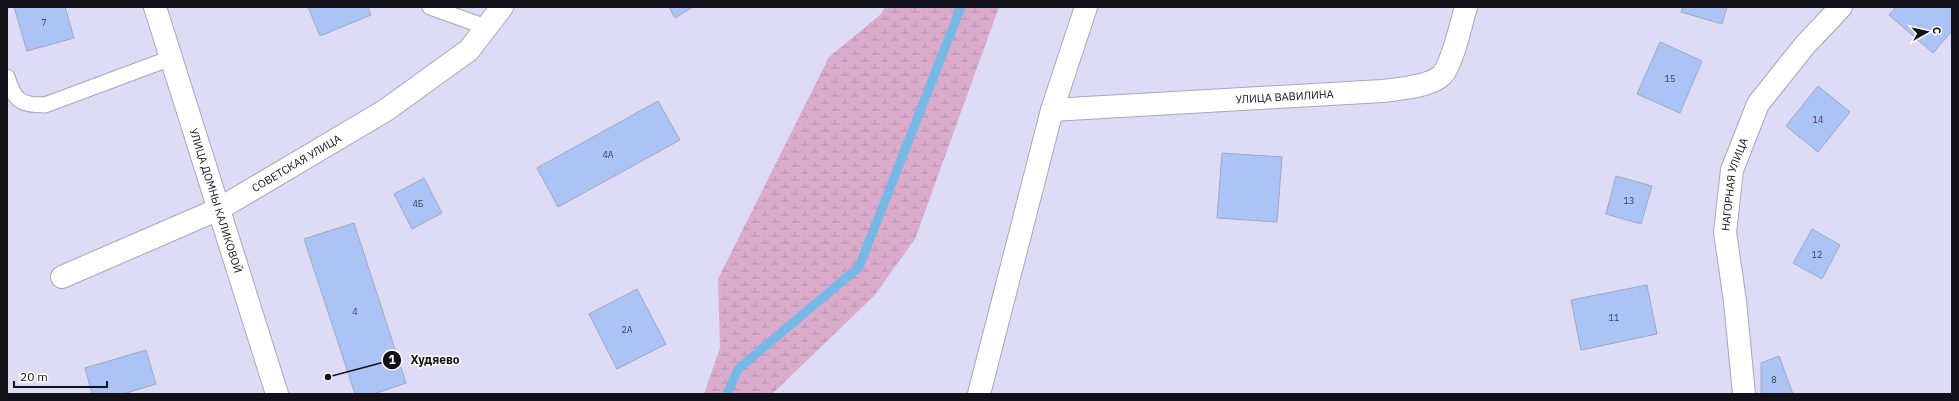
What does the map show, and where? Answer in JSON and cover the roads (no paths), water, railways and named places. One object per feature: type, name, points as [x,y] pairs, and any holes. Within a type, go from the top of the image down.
[{"type":"street","name":"УЛИЦА ДОМНЫ КАЛИКОВОЙ","points":[[155,7],[277,394]]},
{"type":"street","name":"СОВЕТСКАЯ УЛИЦА","points":[[62,277],[218,209],[386,110],[469,50],[502,7]]},
{"type":"street","points":[[979,394],[1052,110],[1086,7]]},
{"type":"street","name":"УЛИЦА ВАВИЛИНА","points":[[1052,110],[1382,91],[1420,86],[1441,75],[1448,63],[1466,7]]},
{"type":"street","name":"НАГОРНАЯ УЛИЦА","points":[[1744,394],[1735,301],[1725,232],[1732,170],[1758,104],[1805,45],[1841,7]]},
{"type":"lane","points":[[430,7],[486,27]]},
{"type":"lane","points":[[7,77],[13,94],[27,105],[46,105],[171,58]]},
{"type":"waterway","points":[[727,394],[738,369],[859,267],[961,7]]},
{"type":"place","name":"Худяево","points":[[328,377]]}]
